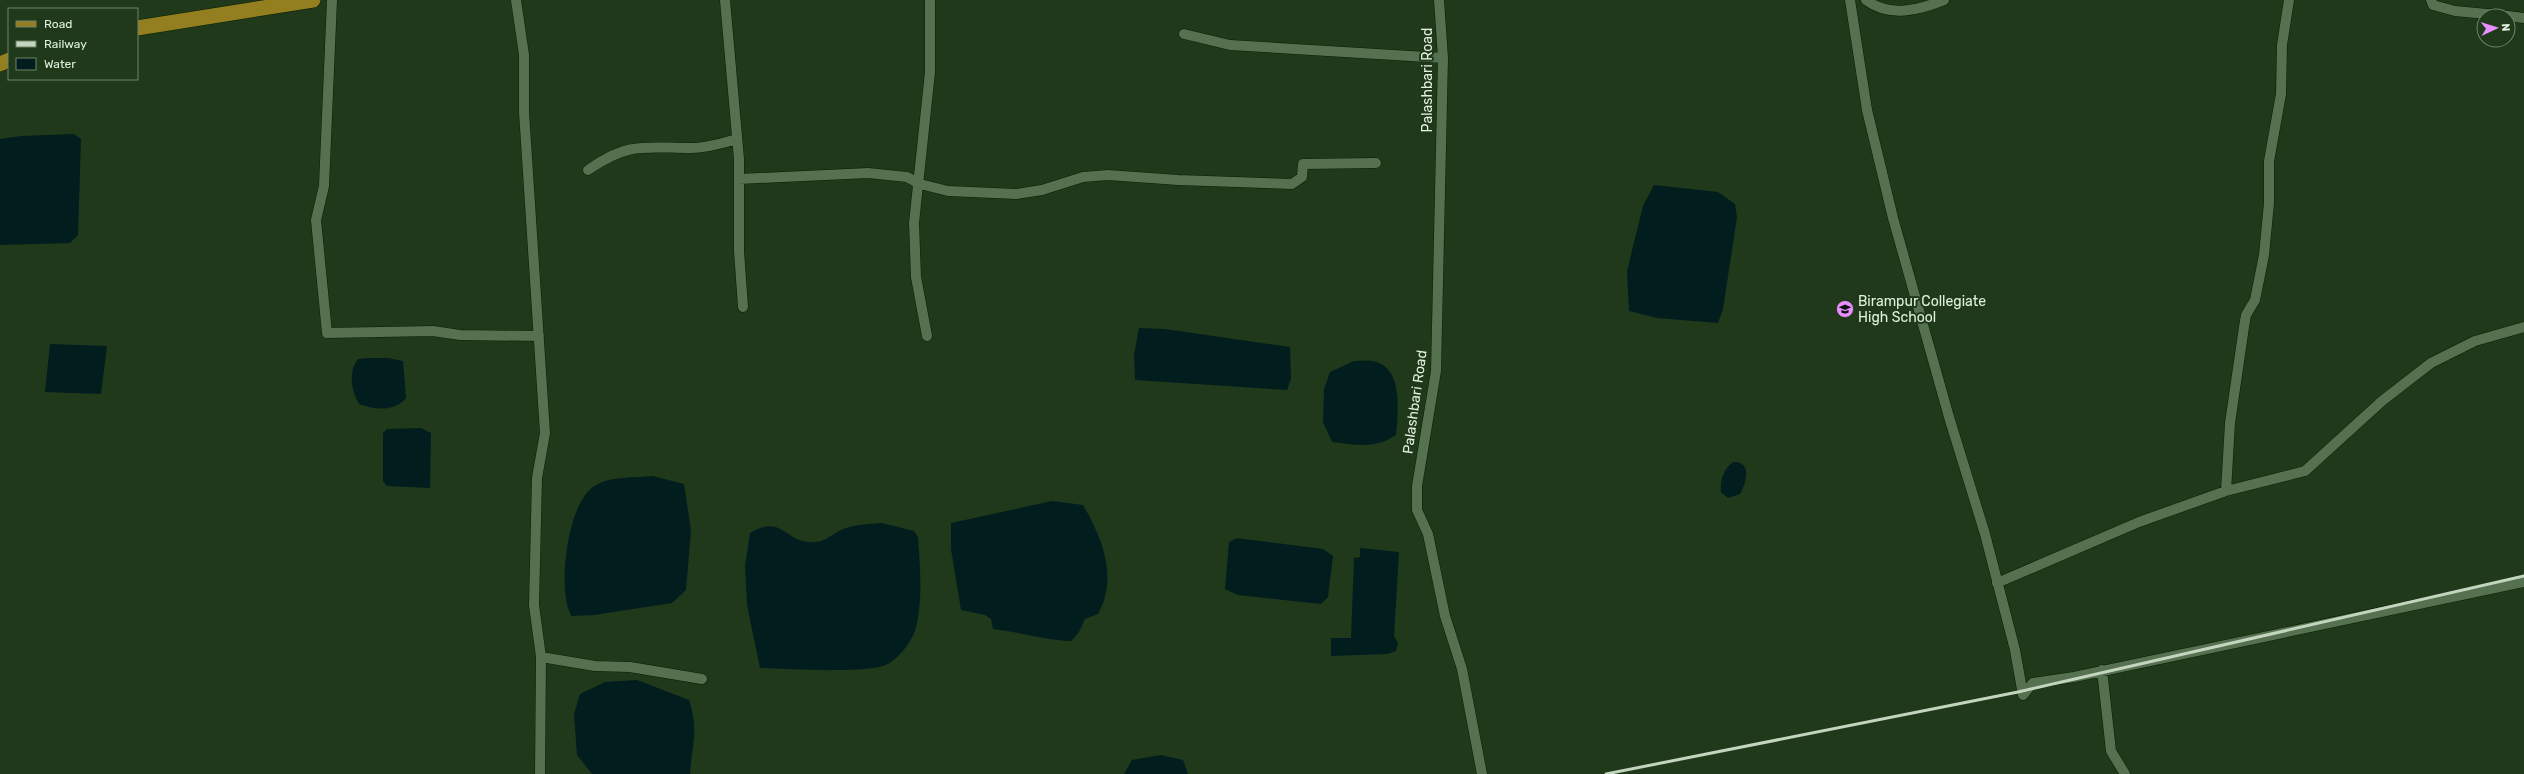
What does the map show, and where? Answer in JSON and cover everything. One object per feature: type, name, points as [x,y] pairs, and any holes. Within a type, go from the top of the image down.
[{"type":"main road","points":[[138,28],[313,0]]},
{"type":"street","points":[[332,0],[324,186],[316,220],[327,333],[433,331],[460,335],[539,336]]},
{"type":"street","points":[[516,0],[524,55],[524,112],[545,433],[537,478],[534,605],[541,657],[540,774]]},
{"type":"street","points":[[725,0],[737,139],[739,179],[739,251],[743,307]]},
{"type":"street","points":[[926,336],[914,249],[914,223],[920,184],[930,72],[930,0]]},
{"type":"street","name":"Palashbari Road","points":[[1439,0],[1443,58],[1436,371],[1417,486],[1417,510],[1428,534],[1445,616],[1462,669],[1482,774]]},
{"type":"street","points":[[1850,0],[1867,110],[1893,218],[1947,410],[1985,534],[2015,650],[2023,695],[2033,684],[2524,582]]},
{"type":"street","points":[[1866,0],[1893,12],[1917,9],[1944,0]]},
{"type":"street","points":[[2226,492],[2230,423],[2244,327],[2246,315],[2256,300],[2264,255],[2269,203],[2269,161],[2281,94],[2282,45],[2289,0]]},
{"type":"street","points":[[2431,0],[2433,6],[2455,11],[2476,13]]},
{"type":"street","points":[[1184,34],[1230,45],[1443,58]]},
{"type":"street","points":[[588,170],[612,154],[627,149],[637,147],[693,148],[737,139]]},
{"type":"street","points":[[739,179],[868,173],[907,177],[920,184],[948,191],[1016,194],[1042,190],[1083,177],[1108,175],[1178,180],[1292,184],[1302,177],[1303,164],[1376,163]]},
{"type":"street","points":[[1997,583],[2139,522],[2226,492],[2305,471],[2382,402],[2431,363],[2475,341],[2524,327]]},
{"type":"street","points":[[541,657],[594,666],[630,667],[702,679]]},
{"type":"street","points":[[2102,670],[2111,751],[2126,774]]},
{"type":"water","points":[[74,134],[81,139],[78,235],[70,243],[0,245],[0,139],[21,136]]},
{"type":"water","points":[[1654,185],[1718,192],[1735,204],[1737,217],[1723,309],[1718,323],[1657,318],[1629,311],[1627,271],[1643,206]]},
{"type":"water","points":[[1139,328],[1165,329],[1290,347],[1291,379],[1287,390],[1135,380],[1134,355]]},
{"type":"water","points":[[50,344],[107,346],[101,394],[45,392]]},
{"type":"water","points":[[388,358],[403,361],[406,398],[401,403],[390,408],[371,408],[359,404],[354,393],[352,375],[358,359]]},
{"type":"water","points":[[1354,361],[1372,361],[1382,365],[1390,371],[1394,381],[1398,403],[1396,435],[1381,442],[1366,445],[1332,442],[1323,422],[1324,389],[1330,372]]},
{"type":"water","points":[[421,428],[431,433],[430,488],[387,486],[383,481],[383,433],[387,429]]},
{"type":"water","points":[[1733,462],[1743,465],[1746,469],[1746,479],[1740,494],[1728,498],[1721,492],[1721,483],[1725,472]]},
{"type":"water","points":[[653,476],[684,484],[691,530],[686,590],[672,603],[594,615],[571,616],[566,600],[566,554],[573,520],[579,505],[587,493],[602,482],[616,479]]},
{"type":"water","points":[[1052,501],[1083,505],[1097,531],[1106,559],[1107,573],[1107,587],[1104,600],[1098,614],[1085,619],[1079,632],[1071,641],[993,629],[991,619],[985,615],[961,610],[951,549],[951,523]]},
{"type":"water","points":[[882,523],[914,531],[918,537],[920,560],[920,605],[916,628],[909,643],[901,653],[888,664],[864,669],[806,670],[760,668],[747,605],[745,566],[750,533],[760,528],[769,526],[776,527],[799,540],[819,542],[840,530],[864,524]]},
{"type":"water","points":[[1237,538],[1323,549],[1333,556],[1328,597],[1321,604],[1238,595],[1225,589],[1229,542]]},
{"type":"water","points":[[1360,548],[1399,552],[1394,636],[1398,643],[1396,651],[1387,654],[1331,656],[1331,638],[1351,638],[1354,558],[1360,557]]},
{"type":"water","points":[[637,680],[689,700],[694,720],[694,737],[690,774],[592,774],[577,755],[574,714],[580,694],[605,682]]},
{"type":"water","points":[[1161,755],[1183,760],[1188,774],[1124,774],[1132,760]]},
{"type":"railway","points":[[1606,774],[2018,692],[2524,576]]},
{"type":"place","name":"Birampur Collegiate High School","points":[[1845,309]]}]
